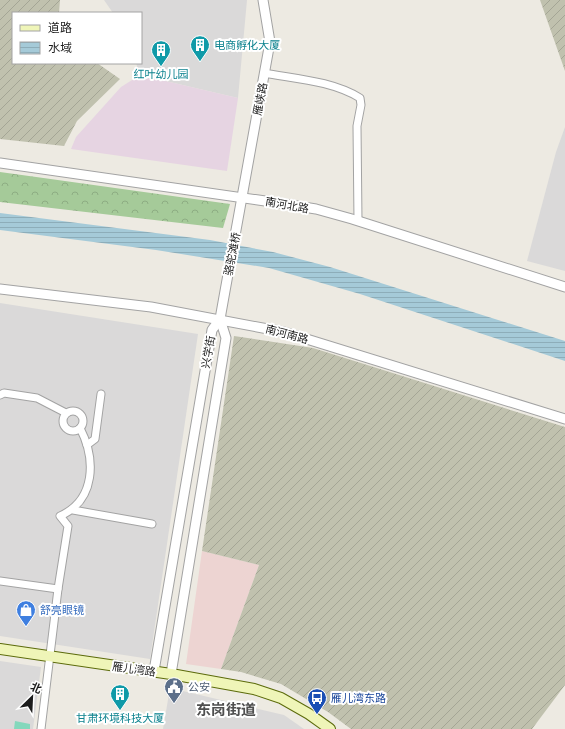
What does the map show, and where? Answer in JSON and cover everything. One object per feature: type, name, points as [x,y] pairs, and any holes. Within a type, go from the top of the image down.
[{"type":"main road","name":"雁儿湾路","points":[[0,649],[154,671],[254,690],[281,698],[309,714],[330,729]]},
{"type":"street","name":"雁峡路","points":[[239,217],[241,197],[270,42],[263,0]]},
{"type":"street","points":[[264,73],[322,83],[351,92],[360,98],[361,105],[356,126],[358,221]]},
{"type":"street","name":"南河北路","points":[[0,163],[241,197],[316,210],[358,221],[565,287]]},
{"type":"street","name":"骆驼滩桥","points":[[220,319],[239,217]]},
{"type":"street","name":"南河南路","points":[[0,289],[151,307],[284,332],[565,419]]},
{"type":"street","name":"兴学街","points":[[154,671],[212,330],[220,319]]},
{"type":"street","name":"兴学街","points":[[171,674],[226,338],[220,319]]},
{"type":"street","points":[[0,394],[4,393],[36,398],[66,413]]},
{"type":"street","points":[[87,445],[95,439],[101,394]]},
{"type":"street","points":[[42,729],[58,589],[68,526],[60,516],[73,510],[84,495],[90,478],[91,459],[80,428],[83,420],[81,414],[72,410],[66,413],[63,418],[65,427],[71,430],[80,428]]},
{"type":"street","points":[[73,510],[152,524]]},
{"type":"street","points":[[0,581],[58,589]]},
{"type":"shaded area","points":[[0,0],[60,0],[59,12],[12,12],[12,64],[98,64],[120,79],[77,121],[64,146],[0,139]]},
{"type":"shaded area","points":[[104,0],[247,0],[238,98],[140,75],[136,64],[142,64],[142,12],[112,12]]},
{"type":"shaded area","points":[[540,0],[565,0],[565,71]]},
{"type":"shaded area","points":[[140,75],[238,98],[227,171],[71,149],[76,137],[121,87]]},
{"type":"shaded area","points":[[565,127],[565,271],[527,261],[556,152]]},
{"type":"shaded area","points":[[0,303],[198,334],[150,659],[0,636]]},
{"type":"shaded area","points":[[234,336],[313,348],[565,427],[565,685],[532,729],[351,729],[328,712],[281,684],[241,672],[221,669],[259,565],[202,551]]},
{"type":"shaded area","points":[[202,551],[259,565],[221,669],[186,664]]},
{"type":"shaded area","points":[[0,661],[41,667],[33,729],[0,729]]},
{"type":"shaded area","points":[[170,688],[284,715],[304,729],[163,729]]},
{"type":"green space","points":[[0,172],[230,204],[223,228],[0,202]]},
{"type":"green space","points":[[15,721],[30,724],[30,729],[14,729]]},
{"type":"water","points":[[0,213],[210,240],[273,252],[330,267],[565,341],[565,361],[360,294],[269,268],[156,250],[0,230]]},
{"type":"place","name":"电商孵化大厦","points":[[200,62]]},
{"type":"place","name":"红叶幼儿园","points":[[161,67]]},
{"type":"place","name":"舒亮眼镜","points":[[26,627]]},
{"type":"place","name":"公安","points":[[174,704]]},
{"type":"place","name":"甘肃环境科技大厦","points":[[120,711]]},
{"type":"place","name":"雁儿湾东路","points":[[317,715]]},
{"type":"district","name":"东岗街道","points":[[226,710]]}]
